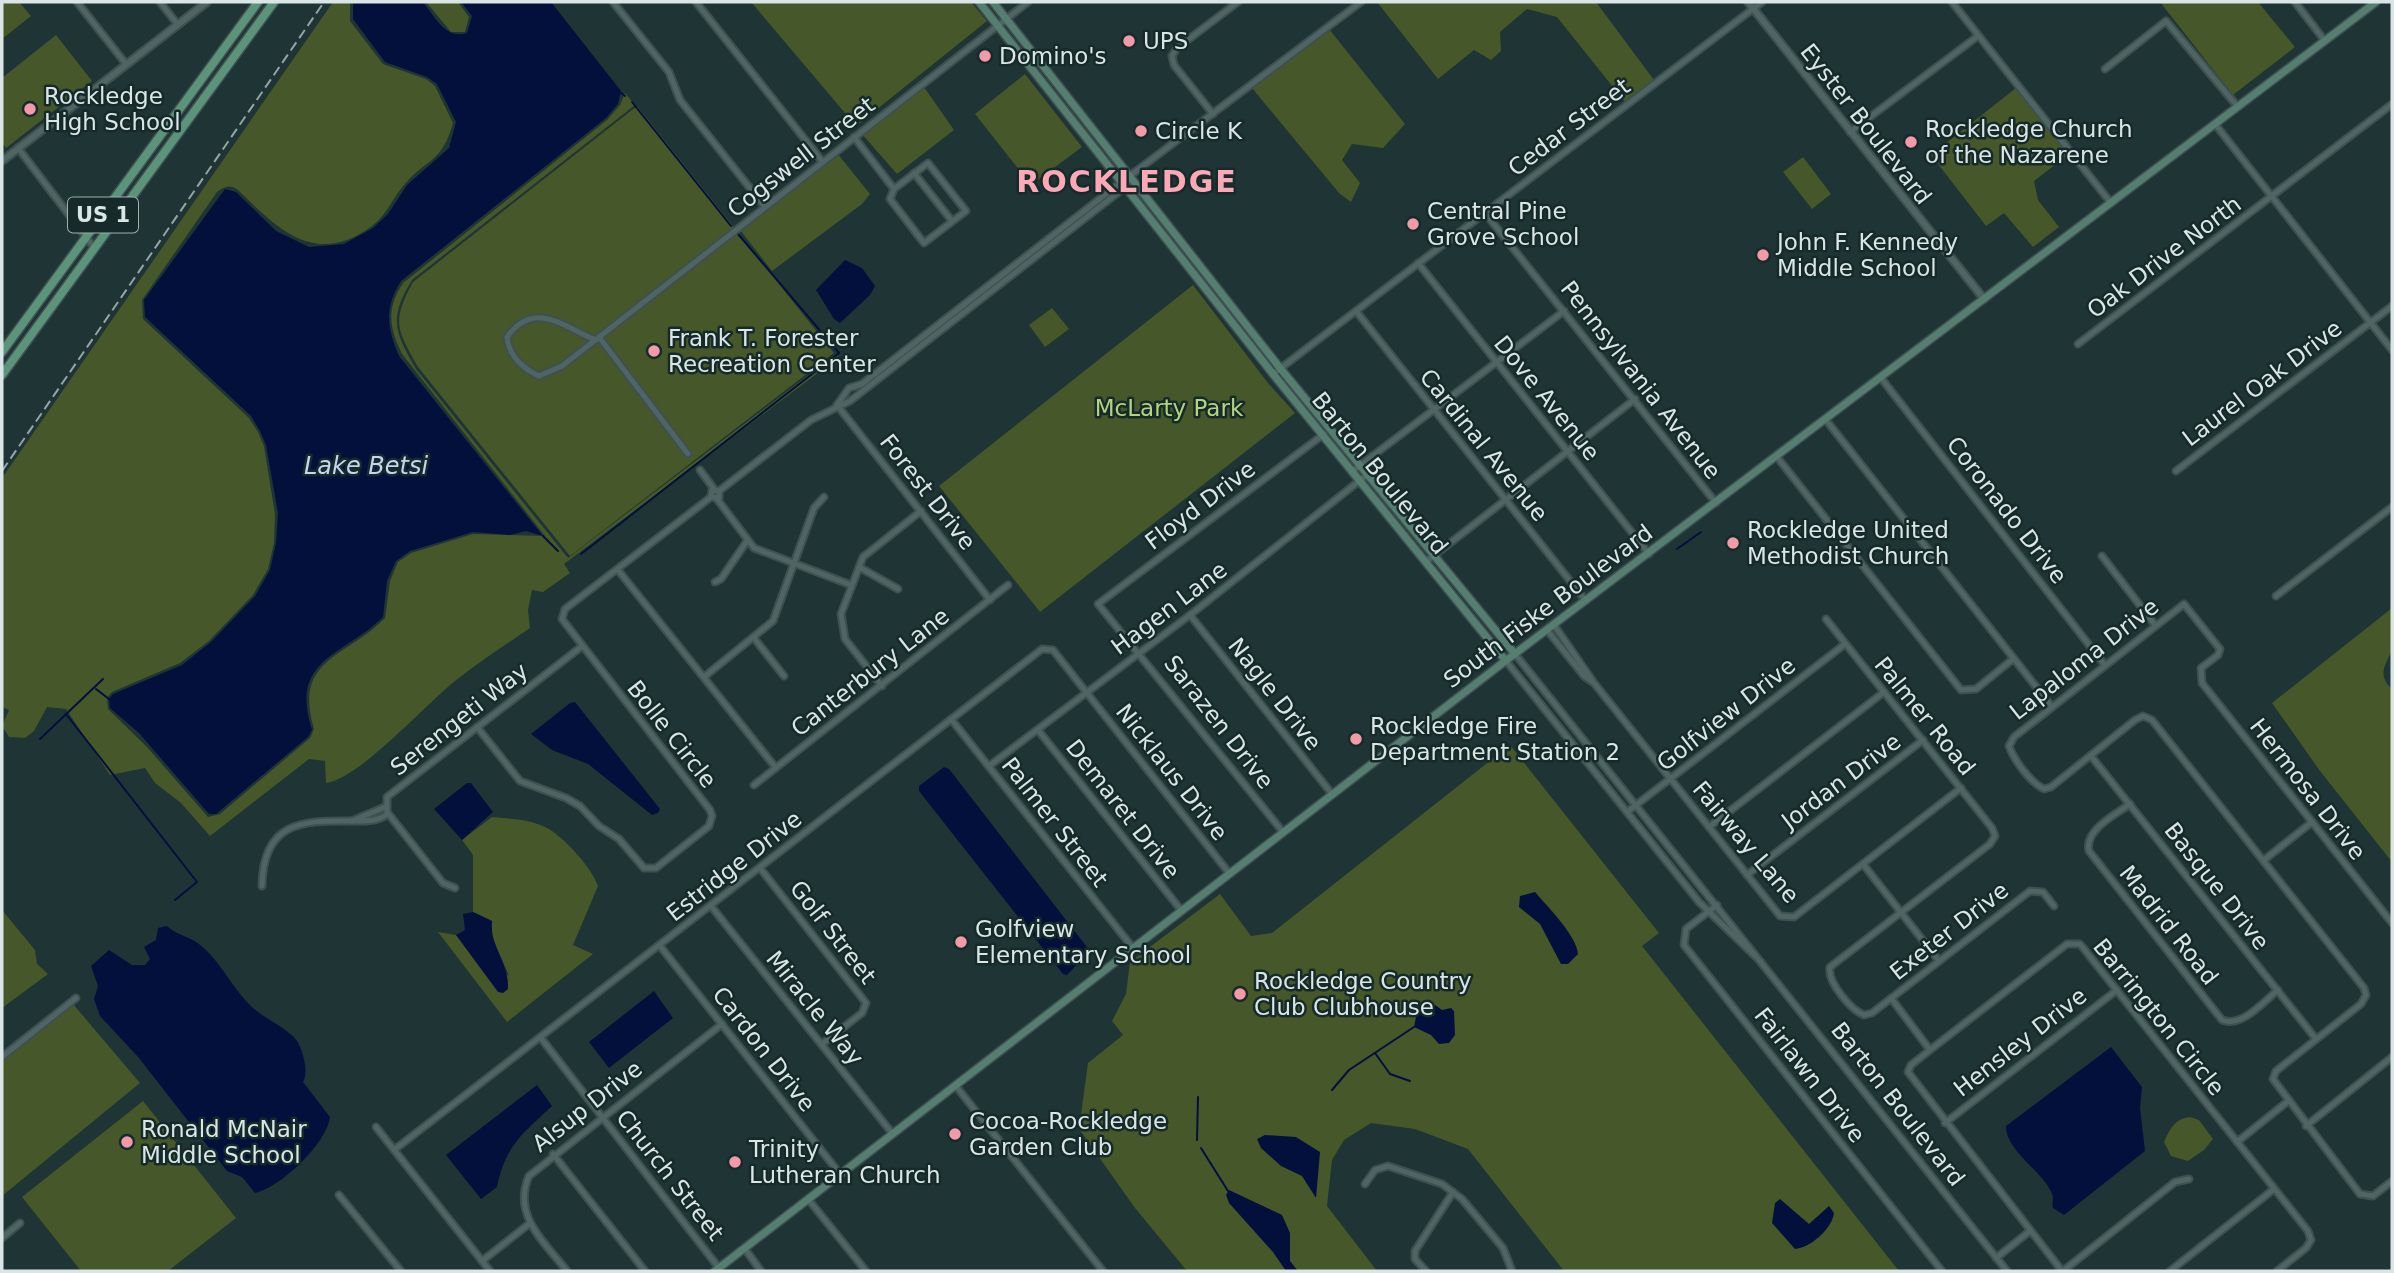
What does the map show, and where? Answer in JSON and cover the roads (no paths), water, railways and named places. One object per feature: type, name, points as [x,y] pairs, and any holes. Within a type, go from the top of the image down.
[{"type":"main road","name":"US 1","points":[[2,352],[258,2]]},
{"type":"main road","name":"Barton Boulevard","points":[[979,2],[1273,374],[1324,433],[1357,467],[1368,474],[1515,654]]},
{"type":"main road","name":"Barton Boulevard","points":[[993,2],[1357,467],[1361,480],[1506,661]]},
{"type":"main road","name":"South Fiske Boulevard","points":[[717,1269],[1515,654],[2375,2]]},
{"type":"main road","name":"US 1","points":[[2,375],[272,5]]},
{"type":"main road","points":[[1063,107],[1072,101]]},
{"type":"main road","points":[[170,146],[168,135],[172,120]]},
{"type":"main road","points":[[152,171],[158,151],[157,141]]},
{"type":"main road","points":[[1172,246],[1180,240]]},
{"type":"main road","points":[[16,356],[17,331]]},
{"type":"main road","points":[[1450,591],[1460,596],[1469,595]]},
{"type":"street","points":[[76,2],[126,64]]},
{"type":"street","points":[[160,2],[178,24]]},
{"type":"street","points":[[2,161],[207,2]]},
{"type":"street","points":[[258,2],[272,5]]},
{"type":"street","points":[[613,2],[669,72],[680,100],[765,207]]},
{"type":"street","points":[[696,2],[822,161]]},
{"type":"street","name":"Cogswell Street","points":[[597,338],[542,316],[526,321],[507,337],[513,355],[526,370],[539,376],[562,366],[1028,2]]},
{"type":"street","points":[[1213,114],[1174,65],[1172,56],[1177,48],[1238,2]]},
{"type":"street","points":[[837,405],[849,388],[862,384],[1361,2]]},
{"type":"street","name":"Eyster Boulevard","points":[[1748,2],[1984,299]]},
{"type":"street","name":"Cedar Street","points":[[1273,374],[1762,2]]},
{"type":"street","points":[[1952,2],[2111,203]]},
{"type":"street","points":[[2295,2],[2325,41]]},
{"type":"street","points":[[2105,69],[2166,21],[2238,107]]},
{"type":"street","points":[[1850,132],[1978,36]]},
{"type":"street","name":"Oak Drive North","points":[[2078,344],[2392,104]]},
{"type":"street","points":[[2215,124],[2392,350]]},
{"type":"street","points":[[854,137],[894,189]]},
{"type":"street","points":[[18,148],[95,248]]},
{"type":"street","points":[[928,163],[966,211],[924,243],[890,199],[894,189],[914,173],[928,163]]},
{"type":"street","points":[[914,173],[952,221]]},
{"type":"street","points":[[776,768],[618,570],[714,498],[717,490],[811,420],[850,401],[1090,210]]},
{"type":"street","name":"Pennsylvania Avenue","points":[[1485,213],[1716,503]]},
{"type":"street","name":"Dove Avenue","points":[[1418,263],[1649,554]]},
{"type":"street","name":"Laurel Oak Drive","points":[[2176,471],[2392,306]]},
{"type":"street","name":"Cardinal Avenue","points":[[1356,311],[1586,601]]},
{"type":"street","points":[[1357,467],[1564,311]]},
{"type":"street","points":[[597,338],[688,454]]},
{"type":"street","name":"Coronado Drive","points":[[1881,378],[2104,664]]},
{"type":"street","points":[[1427,561],[1635,399]]},
{"type":"street","name":"Forest Drive","points":[[837,405],[990,600]]},
{"type":"street","points":[[1826,420],[2052,707]]},
{"type":"street","name":"Floyd Drive","points":[[1098,604],[1324,433]]},
{"type":"street","points":[[1777,457],[1961,690],[1968,692],[2013,659]]},
{"type":"street","points":[[700,470],[717,490]]},
{"type":"street","name":"Hagen Lane","points":[[989,766],[1190,615],[1368,474]]},
{"type":"street","points":[[704,677],[773,621],[814,508],[824,497]]},
{"type":"street","points":[[714,498],[754,548],[851,585]]},
{"type":"street","points":[[2276,596],[2392,507]]},
{"type":"street","points":[[882,686],[845,639],[841,630],[841,614],[851,585],[868,552],[921,511]]},
{"type":"street","points":[[715,582],[721,579],[747,541]]},
{"type":"street","points":[[2102,556],[2155,625]]},
{"type":"street","points":[[859,567],[898,589]]},
{"type":"street","name":"Bolle Circle","points":[[477,727],[520,781],[580,806],[599,826],[619,839],[644,868],[656,867],[709,826],[712,816],[710,810],[562,622],[562,614],[618,570]]},
{"type":"street","name":"Canterbury Lane","points":[[754,785],[1008,585]]},
{"type":"street","name":"Sarazen Drive","points":[[1098,604],[1140,652],[1283,832]]},
{"type":"street","name":"Lapaloma Drive","points":[[2091,756],[2043,789],[2037,786],[2012,754],[2009,746],[2014,737],[2183,604],[2218,644],[2218,655],[2201,668],[2200,675]]},
{"type":"street","name":"Nagle Drive","points":[[1190,615],[1332,794]]},
{"type":"street","name":"Palmer Road","points":[[1826,619],[1961,788],[1994,836],[1990,845],[1901,913]]},
{"type":"street","name":"Fairway Lane","points":[[1550,628],[1780,916],[1788,919],[1961,788]]},
{"type":"street","points":[[754,638],[784,676]]},
{"type":"street","name":"Golfview Drive","points":[[1627,811],[1846,644]]},
{"type":"street","name":"Serengeti Way","points":[[455,888],[443,883],[388,814],[385,807],[387,797],[581,647]]},
{"type":"street","name":"Estridge Drive","points":[[394,1150],[1042,649],[1053,650],[1087,693]]},
{"type":"street","name":"Barton Boulevard","points":[[1515,654],[2007,1271]]},
{"type":"street","name":"Barton Boulevard","points":[[1506,661],[1708,912],[1759,961]]},
{"type":"street","name":"Hermosa Drive","points":[[2200,675],[2202,683],[2392,923]]},
{"type":"street","points":[[1709,827],[1884,692]]},
{"type":"street","name":"Nicklaus Drive","points":[[1087,693],[1229,873]]},
{"type":"street","points":[[1541,704],[1549,697]]},
{"type":"street","points":[[2091,756],[2143,716],[2152,720],[2364,988],[2365,995],[2361,1004],[2276,1071],[2273,1080],[2287,1102],[2360,1194],[2367,1197],[2392,1181]]},
{"type":"street","name":"Palmer Street","points":[[951,719],[1133,948]]},
{"type":"street","name":"Demaret Drive","points":[[1038,730],[1181,911]]},
{"type":"street","name":"Jordan Drive","points":[[1747,875],[1923,740]]},
{"type":"street","name":"Basque Drive","points":[[2091,756],[2316,1039]]},
{"type":"street","name":"Madrid Road","points":[[2130,804],[2091,834],[2087,843],[2089,851],[2222,1020],[2230,1023],[2239,1021],[2278,990]]},
{"type":"street","points":[[352,821],[385,807]]},
{"type":"street","points":[[261,886],[264,859],[281,832],[306,822],[368,821],[388,814]]},
{"type":"street","points":[[2264,860],[2312,822]]},
{"type":"street","points":[[1863,864],[1940,961]]},
{"type":"street","name":"Golf Street","points":[[760,868],[866,1003],[862,1013],[822,1044]]},
{"type":"street","name":"Exeter Drive","points":[[1901,913],[1830,967],[1831,978],[1857,1013],[1864,1016],[2030,891],[2043,892],[2054,906]]},
{"type":"street","name":"Fairlawn Drive","points":[[1717,905],[1686,929],[1684,945],[1942,1271]]},
{"type":"street","name":"Miracle Way","points":[[711,906],[892,1133]]},
{"type":"street","name":"Barrington Circle","points":[[2062,1271],[1908,1072],[1910,1065],[2067,944],[2080,944],[2308,1231],[2311,1240],[2306,1248],[2277,1271]]},
{"type":"street","name":"Cardon Drive","points":[[660,946],[840,1174]]},
{"type":"street","name":"Hensley Drive","points":[[1945,1122],[2117,990]]},
{"type":"street","points":[[2,1057],[76,998]]},
{"type":"street","points":[[1891,998],[1930,1050]]},
{"type":"street","name":"Alsup Drive","points":[[567,1271],[529,1224],[523,1208],[523,1189],[529,1175],[722,1024]]},
{"type":"street","name":"Church Street","points":[[541,1038],[717,1269]]},
{"type":"street","points":[[2306,1126],[2392,1057]]},
{"type":"street","points":[[955,1085],[1103,1271]]},
{"type":"street","points":[[2237,1142],[2287,1102]]},
{"type":"street","points":[[376,1126],[490,1271]]},
{"type":"street","points":[[553,1154],[645,1271]]},
{"type":"street","points":[[1365,1184],[1375,1170],[1388,1166],[1442,1184],[1462,1199],[1503,1248],[1512,1271]]},
{"type":"street","points":[[2062,1271],[2175,1182],[2189,1178]]},
{"type":"street","points":[[2170,1271],[2274,1189]]},
{"type":"street","points":[[1426,1271],[1415,1259],[1415,1251],[1453,1192]]},
{"type":"street","points":[[339,1195],[401,1271]]},
{"type":"street","points":[[808,1199],[866,1271]]},
{"type":"street","points":[[2,1238],[20,1223]]},
{"type":"street","points":[[482,1261],[529,1224]]},
{"type":"street","points":[[1996,1258],[2030,1231]]},
{"type":"street","points":[[745,1249],[761,1271]]},
{"type":"water","name":"Lake Betsi","points":[[353,2],[423,2],[442,26],[460,34],[467,33],[472,16],[461,2],[551,2],[621,91],[618,104],[606,118],[401,281],[390,309],[390,327],[399,356],[543,536],[526,531],[510,535],[473,532],[410,551],[396,561],[387,581],[383,617],[324,661],[314,673],[308,687],[307,706],[312,730],[308,737],[216,814],[209,814],[139,733],[110,708],[109,699],[113,694],[182,665],[211,642],[255,596],[270,570],[276,543],[278,513],[266,445],[251,416],[145,317],[144,300],[225,189],[236,192],[276,231],[309,247],[344,244],[373,228],[388,214],[407,185],[449,148],[456,122],[437,84],[427,77],[385,62],[353,19]]},
{"type":"water","points":[[845,260],[862,268],[875,286],[870,295],[840,323],[834,319],[816,290]]},
{"type":"water","points":[[575,702],[660,809],[658,813],[652,815],[588,764],[552,750],[531,734],[570,703]]},
{"type":"water","points":[[944,767],[949,769],[1090,951],[1067,975],[1063,974],[919,791],[919,786]]},
{"type":"water","points":[[467,783],[471,783],[493,812],[462,840],[434,809]]},
{"type":"water","points":[[1535,892],[1573,939],[1578,954],[1568,964],[1561,964],[1540,924],[1519,907],[1520,896]]},
{"type":"water","points":[[473,912],[492,921],[494,939],[508,980],[508,989],[503,993],[498,992],[456,935],[465,930],[463,914]]},
{"type":"water","points":[[167,926],[195,941],[220,966],[251,1006],[297,1041],[304,1062],[303,1082],[330,1117],[321,1139],[301,1163],[277,1183],[255,1193],[242,1177],[227,1171],[139,1058],[100,1016],[94,999],[98,986],[91,966],[109,950],[132,965],[145,965],[150,959],[144,947],[156,940],[158,928]]},
{"type":"water","points":[[654,991],[673,1018],[609,1068],[589,1042]]},
{"type":"water","points":[[1428,1000],[1442,1010],[1451,1008],[1454,1011],[1455,1035],[1449,1043],[1439,1044],[1431,1035],[1414,1027],[1417,1012]]},
{"type":"water","points":[[2111,1047],[2142,1087],[2140,1108],[2145,1151],[2064,1215],[2053,1208],[2053,1197],[2049,1188],[2012,1145],[2006,1126]]},
{"type":"water","points":[[537,1085],[552,1106],[510,1150],[497,1187],[481,1199],[446,1155]]},
{"type":"water","points":[[1265,1135],[1296,1137],[1320,1152],[1316,1198],[1302,1176],[1281,1166],[1261,1148],[1257,1139]]},
{"type":"water","points":[[1229,1190],[1282,1215],[1290,1233],[1290,1261],[1298,1271],[1286,1271],[1273,1252],[1229,1203],[1226,1195]]},
{"type":"water","points":[[1780,1199],[1809,1224],[1829,1206],[1834,1213],[1829,1225],[1819,1237],[1795,1249],[1772,1223],[1775,1203]]},
{"type":"waterway","points":[[621,93],[625,96]]},
{"type":"waterway","points":[[632,102],[731,226]]},
{"type":"waterway","points":[[581,554],[839,353],[738,234]]},
{"type":"waterway","points":[[1677,549],[1701,532]]},
{"type":"waterway","points":[[543,536],[558,551]]},
{"type":"waterway","points":[[40,739],[103,679]]},
{"type":"waterway","points":[[96,689],[109,699]]},
{"type":"waterway","points":[[66,714],[197,882],[175,900]]},
{"type":"waterway","points":[[1332,1090],[1349,1070],[1414,1027]]},
{"type":"waterway","points":[[1375,1053],[1390,1074],[1410,1081]]},
{"type":"waterway","points":[[1197,1140],[1198,1097]]},
{"type":"waterway","points":[[1201,1148],[1228,1191]]},
{"type":"railway","points":[[2,471],[324,2]]},
{"type":"place","name":"UPS","points":[[1129,41]]},
{"type":"place","name":"Domino's","points":[[985,56]]},
{"type":"place","name":"Rockledge High School","points":[[30,109]]},
{"type":"place","name":"Circle K","points":[[1141,131]]},
{"type":"place","name":"Rockledge Church of the Nazarene","points":[[1911,142]]},
{"type":"place","name":"Central Pine Grove School","points":[[1413,224]]},
{"type":"place","name":"John F. Kennedy Middle School","points":[[1763,255]]},
{"type":"place","name":"Frank T. Forester Recreation Center","points":[[654,351]]},
{"type":"place","name":"Rockledge United Methodist Church","points":[[1733,543]]},
{"type":"place","name":"Rockledge Fire Department Station 2","points":[[1356,739]]},
{"type":"place","name":"Golfview Elementary School","points":[[961,942]]},
{"type":"place","name":"Rockledge Country Club Clubhouse","points":[[1240,994]]},
{"type":"place","name":"Cocoa-Rockledge Garden Club","points":[[955,1134]]},
{"type":"place","name":"Ronald McNair Middle School","points":[[127,1142]]},
{"type":"place","name":"Trinity Lutheran Church","points":[[735,1162]]},
{"type":"district","name":"ROCKLEDGE","points":[[1127,181]]},
{"type":"park label","name":"McLarty Park","points":[[1169,408]]}]
